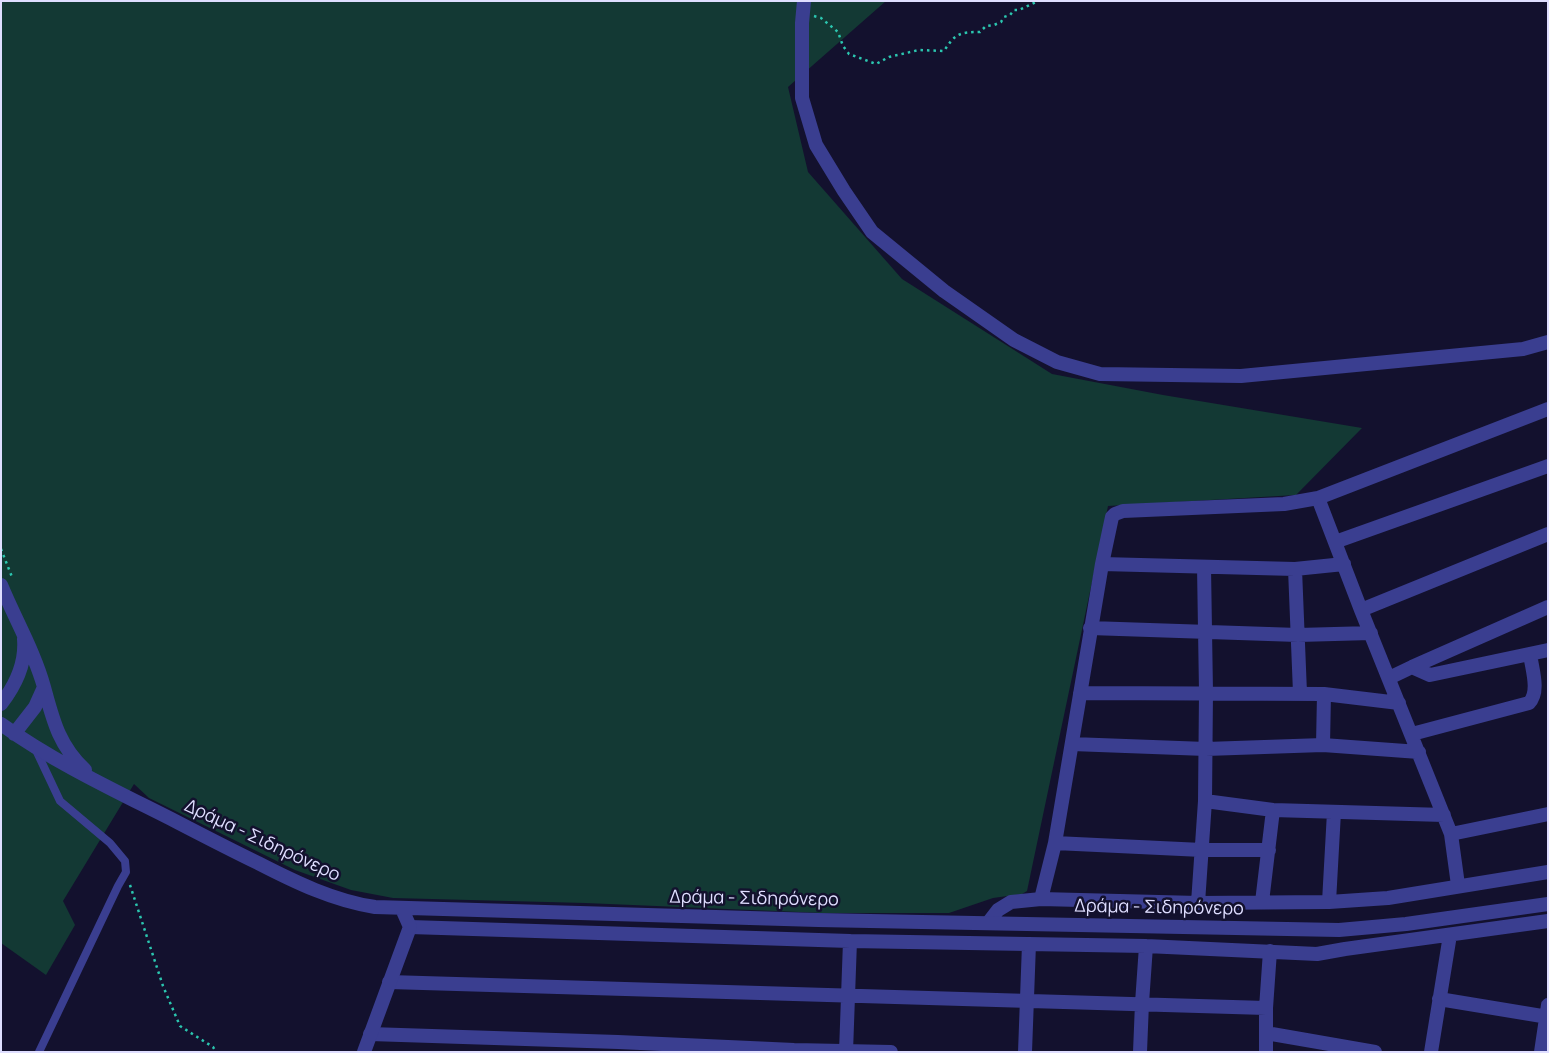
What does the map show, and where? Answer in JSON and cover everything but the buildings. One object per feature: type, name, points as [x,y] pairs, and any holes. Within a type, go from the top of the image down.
[{"type":"street","points":[[804,7],[802,23],[802,98],[816,145],[872,232],[944,291],[1014,340],[1057,362],[1100,374],[1241,376],[1523,349],[1548,342]]},
{"type":"street","points":[[1041,899],[1055,843],[1090,628],[1110,522],[1118,512],[1284,504],[1318,498],[1548,409]]},
{"type":"street","points":[[1335,542],[1548,466]]},
{"type":"street","points":[[1318,498],[1451,834],[1458,886]]},
{"type":"street","points":[[1361,610],[1548,534]]},
{"type":"street","points":[[1102,564],[1295,569],[1344,564]]},
{"type":"street","points":[[1198,903],[1205,801],[1206,749],[1204,567]]},
{"type":"street","points":[[1295,569],[1300,693]]},
{"type":"street","points":[[1,585],[24,638],[36,660],[56,730],[66,748],[81,766],[103,784]]},
{"type":"street","points":[[1389,678],[1548,607]]},
{"type":"street","points":[[1090,628],[1298,635],[1371,632]]},
{"type":"street","points":[[1,704],[10,691],[20,669],[24,656],[24,638]]},
{"type":"street","points":[[1412,667],[1430,675],[1548,650]]},
{"type":"street","points":[[1412,734],[1529,703],[1532,700],[1534,691],[1530,654]]},
{"type":"street","points":[[14,734],[33,710],[44,687]]},
{"type":"street","points":[[1080,693],[1300,693],[1324,694],[1399,704]]},
{"type":"street","points":[[1323,746],[1324,694]]},
{"type":"street","name":"Δράμα - Σιδηρόνερο","points":[[1,724],[14,734],[103,784],[211,840],[307,887],[366,906],[818,920],[1339,930],[1406,924],[1548,904]]},
{"type":"street","points":[[1072,744],[1206,749],[1323,746],[1419,752]]},
{"type":"street","points":[[1205,801],[1273,810],[1444,815]]},
{"type":"street","points":[[1262,902],[1273,810]]},
{"type":"street","points":[[1329,902],[1334,812]]},
{"type":"street","points":[[1451,834],[1548,814]]},
{"type":"street","points":[[1055,843],[1202,850],[1269,850]]},
{"type":"street","points":[[988,922],[998,910],[1011,902],[1041,899],[1198,903],[1329,902],[1388,898],[1548,872]]},
{"type":"street","points":[[364,1052],[410,927],[402,908]]},
{"type":"street","points":[[410,927],[850,941],[1146,946],[1317,954],[1548,921]]},
{"type":"street","points":[[1431,1052],[1450,935]]},
{"type":"street","points":[[846,1051],[850,941]]},
{"type":"street","points":[[1025,1052],[1029,944]]},
{"type":"street","points":[[1140,1052],[1146,946]]},
{"type":"street","points":[[1266,1052],[1266,1008],[1270,951]]},
{"type":"street","points":[[389,982],[1266,1008]]},
{"type":"street","points":[[1439,999],[1547,1013],[1541,1052]]},
{"type":"street","points":[[1266,1032],[1375,1052]]},
{"type":"street","points":[[370,1034],[618,1047],[890,1052]]},
{"type":"lane","points":[[32,744],[60,801],[110,843],[125,861],[126,872],[39,1052]]},
{"type":"path","points":[[804,7],[838,32],[843,46],[849,54],[876,64],[889,57],[920,50],[944,51],[950,41],[957,35],[968,31],[980,32],[986,26],[997,24],[1014,10],[1019,10],[1038,1]]},
{"type":"path","points":[[126,872],[163,986],[180,1026],[213,1047],[216,1052]]},
{"type":"green space","points":[[1,1],[886,1],[788,87],[808,172],[902,279],[1052,374],[1163,395],[1362,428],[1296,495],[1108,506],[1027,891],[1022,894],[993,898],[949,913],[822,913],[585,903],[393,898],[351,890],[295,870],[149,798],[134,784],[63,901],[75,925],[46,975],[1,943]]}]
